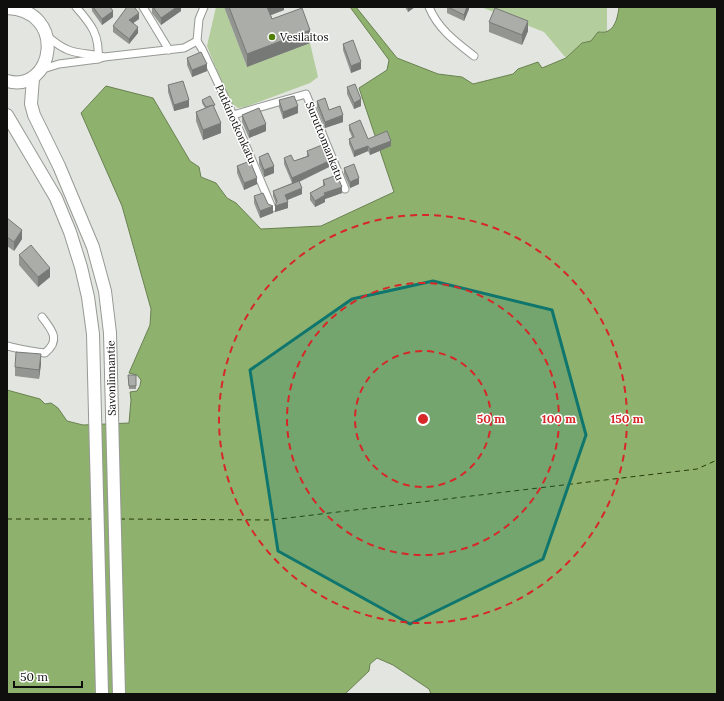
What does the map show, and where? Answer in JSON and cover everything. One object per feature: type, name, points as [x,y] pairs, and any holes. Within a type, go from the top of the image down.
[{"type":"highway","points":[[7,8],[29,10],[47,36]]},
{"type":"highway","name":"Savonlinnantie","points":[[47,36],[48,52],[36,74],[31,99],[34,115],[59,166],[93,247],[105,291],[110,333],[119,694]]},
{"type":"highway","points":[[7,82],[19,82],[36,74]]},
{"type":"highway","name":"Savonlinnantie","points":[[7,115],[56,198],[70,232],[81,267],[88,297],[93,334],[102,694]]},
{"type":"street","points":[[76,7],[97,37],[102,57]]},
{"type":"street","points":[[143,7],[169,50]]},
{"type":"street","points":[[36,74],[59,64],[102,57],[184,48],[197,42],[199,19],[204,7]]},
{"type":"street","points":[[430,7],[432,13],[448,36],[474,56]]},
{"type":"street","points":[[47,36],[66,49],[102,57]]},
{"type":"street","name":"Putkinotkonkatu","points":[[197,42],[202,49],[233,115],[272,208]]},
{"type":"street","name":"Suruttomankatu","points":[[233,115],[306,94],[344,189]]},
{"type":"street","points":[[7,346],[23,350],[45,352],[52,345],[55,337],[52,330],[42,317]]},
{"type":"highlighted area","points":[[433,281],[552,310],[586,435],[543,559],[410,624],[278,551],[250,370],[352,299]]},
{"type":"shaded area","points":[[216,7],[224,7],[247,67],[310,43],[318,77],[310,83],[245,107],[238,108],[229,101],[207,46]]},
{"type":"shaded area","points":[[350,7],[356,7],[397,58],[438,74],[462,77],[473,84],[513,74],[518,69],[538,62],[542,68],[566,58],[582,43],[591,41],[598,32],[606,32],[611,29],[616,20],[619,7],[717,7],[717,694],[431,694],[429,689],[393,665],[377,658],[370,664],[369,671],[345,694],[7,694],[7,390],[40,399],[45,404],[51,403],[58,408],[67,421],[83,425],[129,423],[131,400],[130,392],[137,391],[141,380],[137,375],[129,373],[150,325],[151,309],[122,206],[81,113],[106,86],[153,98],[190,161],[199,167],[201,177],[216,183],[227,198],[236,203],[261,229],[321,226],[394,192],[359,88],[387,70],[389,60]]},
{"type":"shaded area","points":[[481,7],[607,7],[607,32],[598,32],[591,42],[582,43],[566,58],[544,32]]},
{"type":"building","points":[[93,7],[110,7],[113,11],[102,19]]},
{"type":"building","points":[[127,7],[134,7],[139,13],[129,20],[138,27],[129,39],[113,26]]},
{"type":"building","points":[[153,7],[177,7],[161,18]]},
{"type":"building","name":"Vesilaitos","points":[[229,7],[267,7],[272,19],[302,8],[310,30],[247,54]]},
{"type":"building","points":[[448,7],[467,7],[464,15]]},
{"type":"building","points":[[495,8],[528,21],[522,35],[489,22]]},
{"type":"building","points":[[353,40],[361,62],[351,66],[343,44]]},
{"type":"building","points":[[201,52],[207,64],[192,70],[187,58]]},
{"type":"building","points":[[183,81],[189,100],[174,105],[168,85]]},
{"type":"building","points":[[355,84],[361,99],[354,103],[347,87]]},
{"type":"building","points":[[210,96],[215,105],[206,107],[202,100]]},
{"type":"building","points":[[294,96],[298,106],[283,112],[279,100]]},
{"type":"building","points":[[325,98],[329,110],[340,106],[343,115],[325,122],[317,101]]},
{"type":"building","points":[[213,105],[221,123],[203,130],[196,112]]},
{"type":"building","points":[[259,108],[266,124],[249,131],[242,115]]},
{"type":"building","points":[[360,120],[368,139],[387,131],[391,141],[370,149],[368,146],[354,151],[349,139],[354,137],[349,125]]},
{"type":"building","points":[[322,145],[329,161],[292,178],[284,158],[291,155],[294,161],[309,156],[307,151]]},
{"type":"building","points":[[268,153],[274,166],[264,170],[259,157]]},
{"type":"building","points":[[250,161],[257,178],[244,183],[237,166]]},
{"type":"building","points":[[354,164],[359,178],[350,182],[344,168]]},
{"type":"building","points":[[337,175],[342,187],[324,193],[325,195],[315,201],[310,193],[325,185],[323,180]]},
{"type":"building","points":[[299,181],[302,188],[285,195],[288,202],[275,206],[277,201],[273,191]]},
{"type":"building","points":[[263,193],[268,204],[273,206],[260,211],[254,196]]},
{"type":"building","points":[[7,218],[22,230],[14,242],[7,237]]},
{"type":"building","points":[[31,245],[50,268],[38,277],[19,255]]},
{"type":"building","points":[[16,352],[41,354],[39,370],[15,367]]},
{"type":"building","points":[[128,375],[136,375],[136,386],[129,386]]},
{"type":"ferry route","points":[[120,519],[271,520],[697,469],[717,460]]},
{"type":"ferry route","points":[[7,519],[92,519]]},
{"type":"place","name":"Vesilaitos","points":[[272,37]]}]
